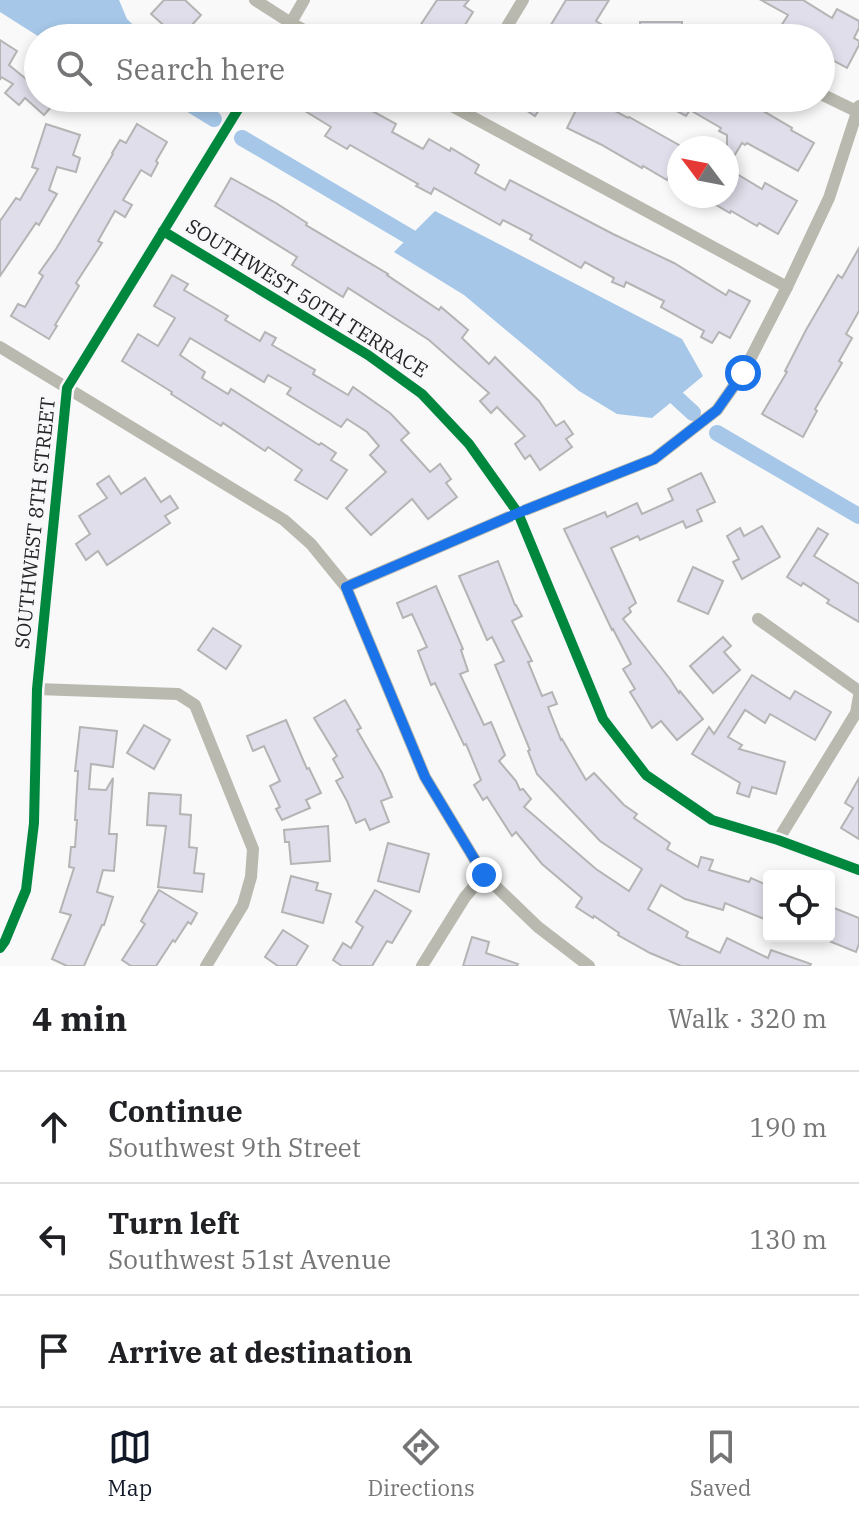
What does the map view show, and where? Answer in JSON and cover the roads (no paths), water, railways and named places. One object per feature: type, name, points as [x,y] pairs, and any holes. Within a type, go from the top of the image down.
[{"type":"street","points":[[255,0],[291,23],[304,0]]},
{"type":"street","points":[[508,24],[523,0]]},
{"type":"street","points":[[346,587],[654,459],[717,410],[743,373],[829,198],[857,109],[835,100]]},
{"type":"street","name":"SOUTHWEST 8TH STREET","points":[[0,948],[26,890],[34,823],[37,689],[67,388],[236,112]]},
{"type":"street","points":[[476,112],[787,287]]},
{"type":"street","name":"SOUTHWEST 50TH TERRACE","points":[[163,231],[368,355],[422,394],[469,444],[518,513],[603,719],[646,775],[712,820],[859,870]]},
{"type":"street","points":[[0,347],[284,520],[311,544],[346,587],[425,777],[484,875],[538,927],[589,966]]},
{"type":"street","points":[[758,619],[859,694],[856,713],[778,840]]},
{"type":"street","points":[[37,689],[178,694],[195,705],[253,849],[251,877],[243,905],[206,966]]},
{"type":"street","points":[[422,966],[465,897],[484,875]]},
{"type":"water","points":[[0,0],[119,0],[132,24],[24,24],[24,27],[0,12]]},
{"type":"water","points":[[435,211],[682,339],[703,376],[652,418],[617,414],[579,391],[464,295],[394,252]]},
{"type":"waterway","points":[[203,112],[214,119]]},
{"type":"waterway","points":[[242,138],[427,247]]},
{"type":"waterway","points":[[660,385],[693,413]]},
{"type":"waterway","points":[[717,433],[859,516]]}]
